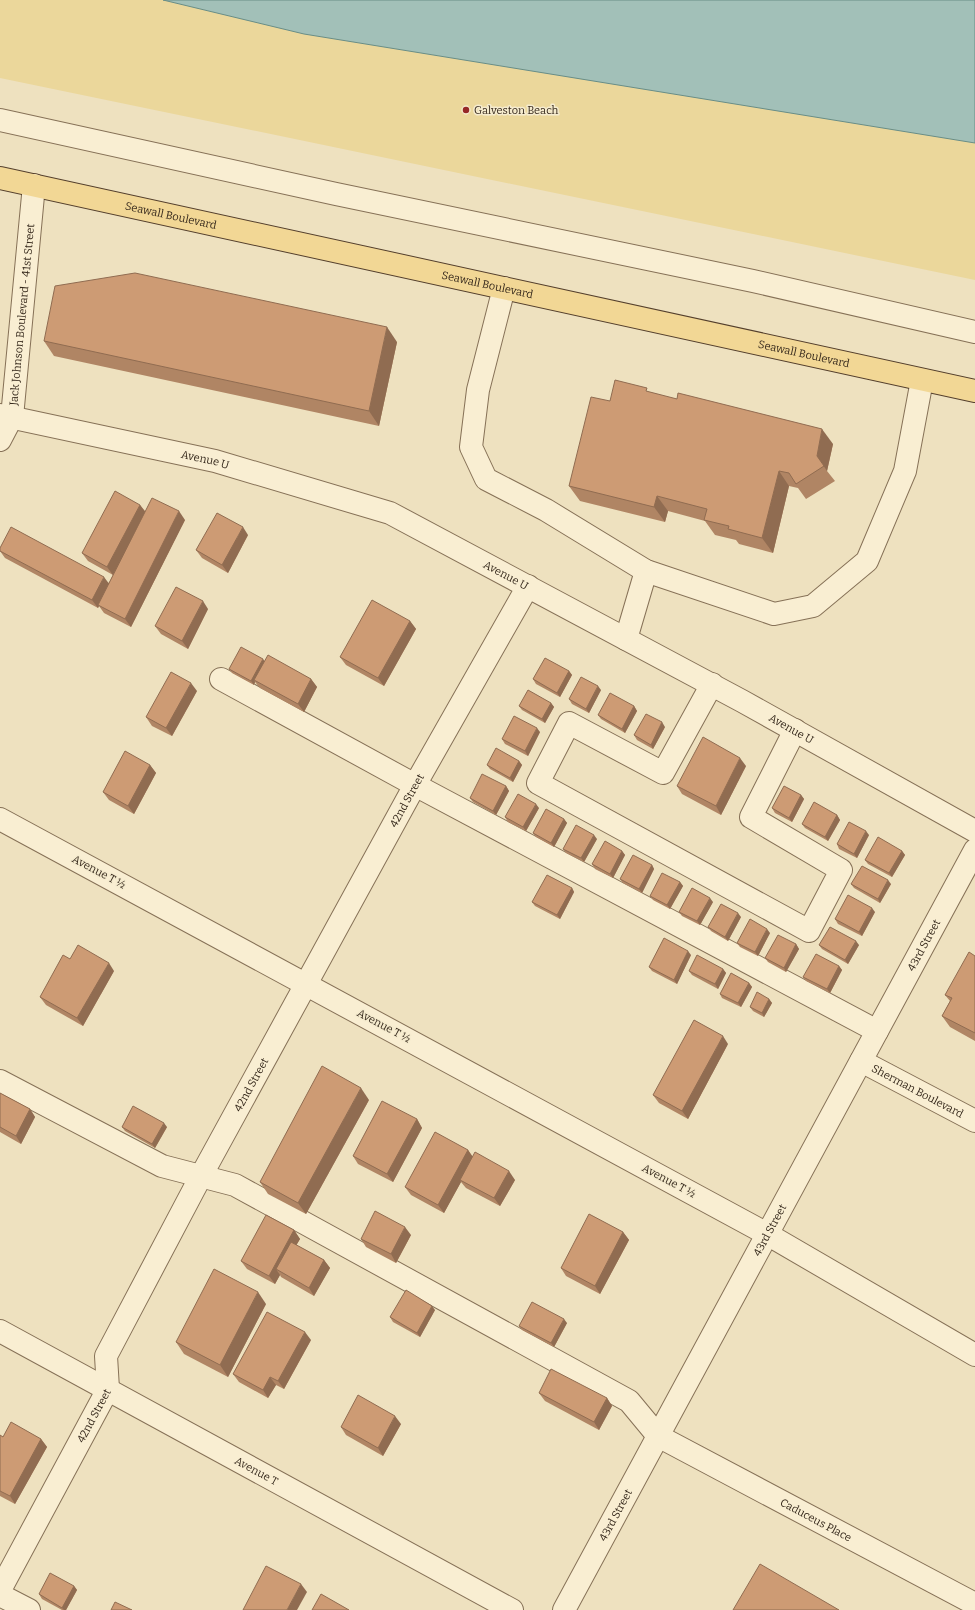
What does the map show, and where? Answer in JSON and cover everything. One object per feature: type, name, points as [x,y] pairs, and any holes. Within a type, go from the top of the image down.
[{"type":"main road","name":"Seawall Boulevard","points":[[0,178],[975,392]]},
{"type":"street","points":[[0,120],[336,194],[753,281],[975,332]]},
{"type":"street","name":"Jack Johnson Boulevard - 41st Street","points":[[0,440],[6,416],[34,185]]},
{"type":"street","points":[[504,288],[478,390],[471,447],[486,479],[546,510],[646,571],[774,614],[813,606],[867,561],[905,471],[922,380]]},
{"type":"street","name":"Avenue U","points":[[6,416],[215,461],[390,513],[712,684],[975,831]]},
{"type":"street","points":[[626,639],[646,571]]},
{"type":"street","name":"42nd Street","points":[[0,1590],[108,1389],[106,1356],[201,1176],[415,785],[528,586]]},
{"type":"street","points":[[221,679],[415,785],[877,1031]]},
{"type":"street","points":[[712,684],[663,773],[569,723],[538,783],[809,931],[841,870],[751,816],[795,730]]},
{"type":"street","name":"Avenue T ½","points":[[0,819],[767,1234],[975,1355]]},
{"type":"street","name":"43rd Street","points":[[564,1610],[975,850]]},
{"type":"street","name":"Sherman Boulevard","points":[[861,1061],[975,1121]]},
{"type":"street","points":[[0,1081],[162,1166],[235,1185],[629,1401],[658,1436]]},
{"type":"street","name":"Avenue T","points":[[0,1331],[512,1610]]},
{"type":"street","name":"Caduceus Place","points":[[658,1436],[975,1604]]},
{"type":"street","points":[[0,1594],[29,1610]]},
{"type":"sand","name":"Galveston Beach","points":[[0,0],[163,0],[304,34],[975,143],[975,280],[0,78]]},
{"type":"water","points":[[163,0],[975,0],[975,143],[304,34]]},
{"type":"building","points":[[135,273],[387,327],[369,411],[44,341],[55,286]]},
{"type":"building","points":[[615,380],[647,388],[646,391],[677,399],[678,393],[822,429],[817,456],[824,466],[796,484],[789,473],[779,471],[762,538],[728,529],[729,526],[704,520],[707,509],[657,496],[654,507],[569,486],[591,397],[610,401]]},
{"type":"building","points":[[115,491],[140,505],[107,567],[82,553]]},
{"type":"building","points":[[152,498],[179,511],[125,619],[98,605]]},
{"type":"building","points":[[217,513],[243,527],[222,565],[196,550]]},
{"type":"building","points":[[11,527],[104,577],[92,600],[0,551],[0,548]]},
{"type":"building","points":[[176,587],[203,601],[182,641],[155,626]]},
{"type":"building","points":[[372,600],[410,621],[378,678],[340,657]]},
{"type":"building","points":[[241,647],[263,659],[251,681],[229,669]]},
{"type":"building","points":[[268,655],[311,679],[298,704],[254,680]]},
{"type":"building","points":[[545,658],[569,671],[557,693],[533,679]]},
{"type":"building","points":[[171,672],[191,683],[166,728],[146,717]]},
{"type":"building","points":[[581,677],[598,686],[586,709],[569,699]]},
{"type":"building","points":[[528,690],[551,703],[542,719],[519,706]]},
{"type":"building","points":[[610,693],[634,706],[622,729],[598,715]]},
{"type":"building","points":[[646,714],[662,722],[651,745],[634,735]]},
{"type":"building","points":[[514,716],[537,728],[525,751],[502,739]]},
{"type":"building","points":[[703,737],[740,758],[716,806],[677,786]]},
{"type":"building","points":[[496,748],[519,761],[510,778],[487,765]]},
{"type":"building","points":[[125,751],[150,765],[128,806],[103,792]]},
{"type":"building","points":[[482,774],[506,786],[493,811],[470,798]]},
{"type":"building","points":[[784,786],[801,795],[789,818],[772,808]]},
{"type":"building","points":[[518,794],[536,804],[523,827],[505,817]]},
{"type":"building","points":[[814,802],[837,815],[825,837],[802,824]]},
{"type":"building","points":[[546,809],[564,819],[551,843],[533,833]]},
{"type":"building","points":[[849,822],[866,831],[854,854],[837,844]]},
{"type":"building","points":[[576,825],[594,835],[581,858],[563,849]]},
{"type":"building","points":[[878,837],[902,851],[889,873],[865,860]]},
{"type":"building","points":[[605,841],[622,851],[610,874],[592,864]]},
{"type":"building","points":[[633,855],[652,865],[639,889],[620,879]]},
{"type":"building","points":[[862,866],[888,880],[878,899],[851,884]]},
{"type":"building","points":[[662,873],[680,882],[667,905],[650,896]]},
{"type":"building","points":[[547,875],[572,888],[557,915],[532,902]]},
{"type":"building","points":[[692,888],[710,898],[697,921],[679,912]]},
{"type":"building","points":[[848,895],[872,908],[859,932],[835,919]]},
{"type":"building","points":[[721,904],[738,913],[725,937],[708,927]]},
{"type":"building","points":[[750,919],[767,929],[755,952],[737,943]]},
{"type":"building","points":[[830,927],[856,941],[845,960],[819,945]]},
{"type":"building","points":[[778,935],[796,944],[784,968],[765,958]]},
{"type":"building","points":[[664,938],[688,951],[674,980],[649,967]]},
{"type":"building","points":[[78,945],[109,963],[77,1018],[40,997],[63,955],[70,959]]},
{"type":"building","points":[[969,952],[975,956],[975,1033],[942,1016],[952,998],[945,995]]},
{"type":"building","points":[[816,954],[839,966],[827,989],[803,977]]},
{"type":"building","points":[[697,955],[723,969],[715,984],[689,971]]},
{"type":"building","points":[[731,973],[749,983],[738,1003],[720,994]]},
{"type":"building","points":[[757,992],[769,999],[762,1013],[750,1007]]},
{"type":"building","points":[[694,1020],[723,1036],[682,1111],[653,1095]]},
{"type":"building","points":[[322,1066],[361,1088],[298,1203],[260,1182]]},
{"type":"building","points":[[0,1093],[30,1109],[16,1136],[0,1127]]},
{"type":"building","points":[[382,1101],[417,1119],[387,1174],[353,1156]]},
{"type":"building","points":[[133,1106],[164,1123],[152,1144],[122,1127]]},
{"type":"building","points":[[435,1132],[468,1150],[438,1205],[405,1187]]},
{"type":"building","points":[[475,1152],[509,1171],[494,1198],[460,1180]]},
{"type":"building","points":[[375,1211],[405,1227],[391,1254],[361,1239]]},
{"type":"building","points":[[589,1214],[623,1232],[595,1286],[561,1268]]},
{"type":"building","points":[[266,1215],[294,1230],[269,1276],[241,1261]]},
{"type":"building","points":[[291,1242],[324,1260],[309,1288],[276,1269]]},
{"type":"building","points":[[214,1269],[258,1292],[220,1365],[176,1342]]},
{"type":"building","points":[[406,1290],[432,1306],[417,1333],[390,1317]]},
{"type":"building","points":[[532,1302],[564,1319],[551,1343],[519,1326]]},
{"type":"building","points":[[267,1312],[305,1332],[278,1381],[270,1377],[263,1390],[233,1374]]},
{"type":"building","points":[[551,1369],[607,1398],[594,1422],[539,1393]]},
{"type":"building","points":[[358,1395],[395,1416],[378,1448],[341,1427]]},
{"type":"building","points":[[11,1422],[41,1439],[10,1496],[0,1491],[0,1435],[3,1437]]},
{"type":"building","points":[[760,1564],[839,1610],[733,1610]]},
{"type":"building","points":[[266,1566],[301,1584],[287,1610],[243,1610]]},
{"type":"building","points":[[50,1573],[74,1586],[62,1608],[39,1594]]},
{"type":"building","points":[[321,1594],[349,1610],[312,1610]]},
{"type":"building","points":[[115,1602],[132,1610],[111,1610]]},
{"type":"place","name":"Galveston Beach","points":[[466,110]]}]
